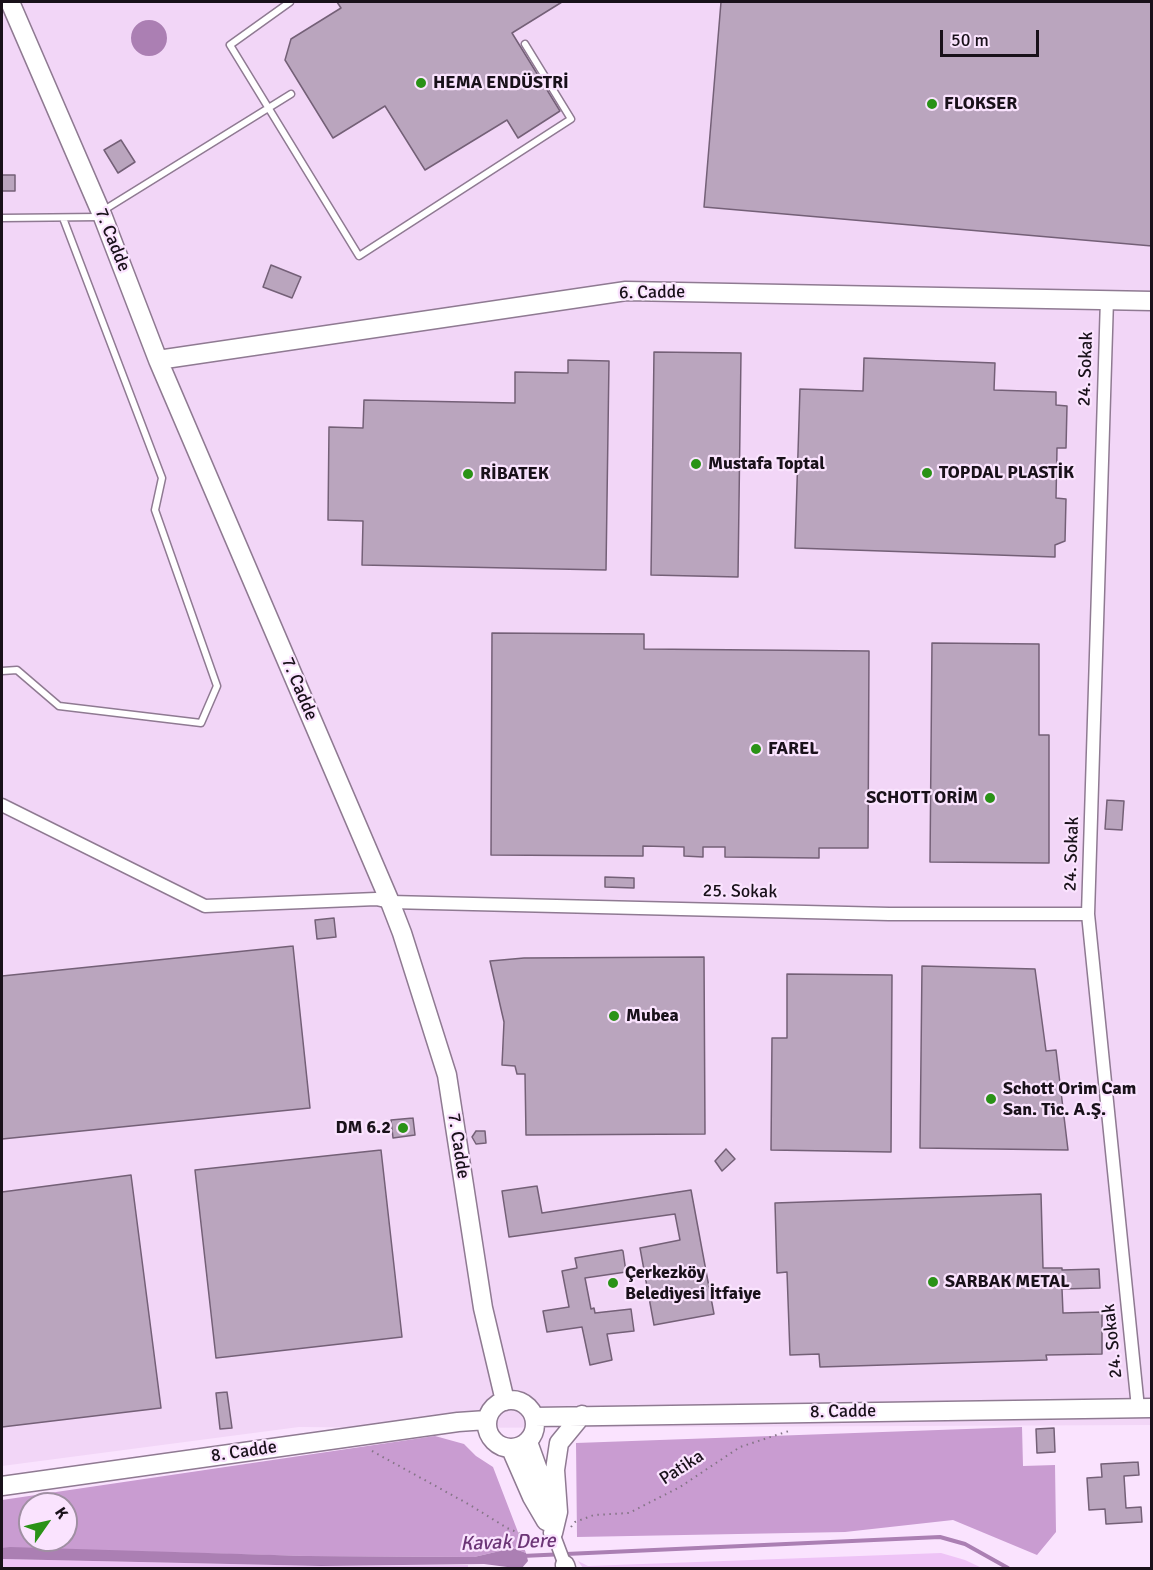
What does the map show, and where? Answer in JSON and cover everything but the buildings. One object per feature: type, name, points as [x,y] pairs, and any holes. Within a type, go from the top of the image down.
[{"type":"street","name":"7. Cadde","points":[[10,2],[102,215],[158,360],[390,902],[447,1075],[483,1308],[505,1401]]},
{"type":"street","name":"6. Cadde","points":[[158,360],[626,291],[1152,301]]},
{"type":"street","name":"24. Sokak","points":[[1107,299],[1088,914],[1145,1408]]},
{"type":"street","name":"25. Sokak","points":[[2,805],[205,906],[376,900],[878,913],[1088,914]]},
{"type":"street","points":[[514,1400],[526,1405],[534,1417],[534,1432],[520,1446],[500,1446],[491,1438],[487,1426],[492,1409],[505,1401],[514,1400]]},
{"type":"street","name":"8. Cadde","points":[[534,1417],[1145,1408]]},
{"type":"street","points":[[566,1567],[555,1470],[559,1443],[582,1415]]},
{"type":"street","name":"8. Cadde","points":[[2,1486],[487,1420]]},
{"type":"street","points":[[520,1446],[541,1478],[561,1531]]},
{"type":"lane","points":[[290,2],[230,45],[359,256],[571,119],[525,44]]},
{"type":"lane","points":[[2,218],[63,218],[102,215],[291,94]]},
{"type":"lane","points":[[2,671],[17,670],[59,706],[201,723],[218,686],[155,510],[162,478],[63,218]]},
{"type":"path","name":"Patika","points":[[561,1531],[575,1522],[594,1515],[629,1513],[680,1487],[740,1447],[798,1428]]},
{"type":"path","points":[[364,1447],[507,1528],[524,1534]]},
{"type":"shaded area","points":[[2,2],[1151,2],[1151,1425],[299,1427],[2,1466]]},
{"type":"shaded area","points":[[149,20],[162,25],[167,38],[162,51],[149,56],[136,51],[131,38],[136,25]]},
{"type":"shaded area","points":[[1022,1427],[1023,1466],[1055,1465],[1056,1532],[1037,1555],[953,1520],[845,1532],[577,1537],[576,1443]]},
{"type":"shaded area","points":[[435,1436],[464,1444],[476,1456],[493,1467],[526,1553],[513,1548],[474,1557],[307,1556],[78,1550],[78,1492],[56,1492]]},
{"type":"shaded area","points":[[18,1498],[18,1548],[2,1548],[2,1500]]},
{"type":"shaded area","points":[[18,1547],[18,1552],[78,1552],[78,1549],[307,1556],[474,1557],[513,1548],[526,1553],[528,1561],[522,1568],[515,1568],[484,1564],[321,1566],[2,1559],[2,1548]]},
{"type":"shaded area","points":[[941,1553],[982,1568],[583,1568],[578,1561],[588,1566]]},
{"type":"shaded area","points":[[2,1559],[321,1566],[468,1565],[468,1568],[2,1568]]},
{"type":"waterway","name":"Kavak Dere","points":[[522,1556],[940,1537],[965,1544],[1008,1568]]},
{"type":"place","name":"HEMA ENDÜSTRİ","points":[[421,83]]},
{"type":"place","name":"FLOKSER","points":[[932,104]]},
{"type":"place","name":"Mustafa Toptal","points":[[696,464]]},
{"type":"place","name":"TOPDAL PLASTİK","points":[[927,473]]},
{"type":"place","name":"RİBATEK","points":[[468,474]]},
{"type":"place","name":"FAREL","points":[[756,749]]},
{"type":"place","name":"SCHOTT ORİM","points":[[990,798]]},
{"type":"place","name":"Mubea","points":[[614,1016]]},
{"type":"place","name":"Schott Orim Cam San. Tic. A.Ş.","points":[[991,1099]]},
{"type":"place","name":"DM 6.2","points":[[403,1128]]},
{"type":"place","name":"SARBAK METAL","points":[[933,1282]]},
{"type":"place","name":"Çerkezköy Belediyesi İtfaiye","points":[[613,1283]]}]
